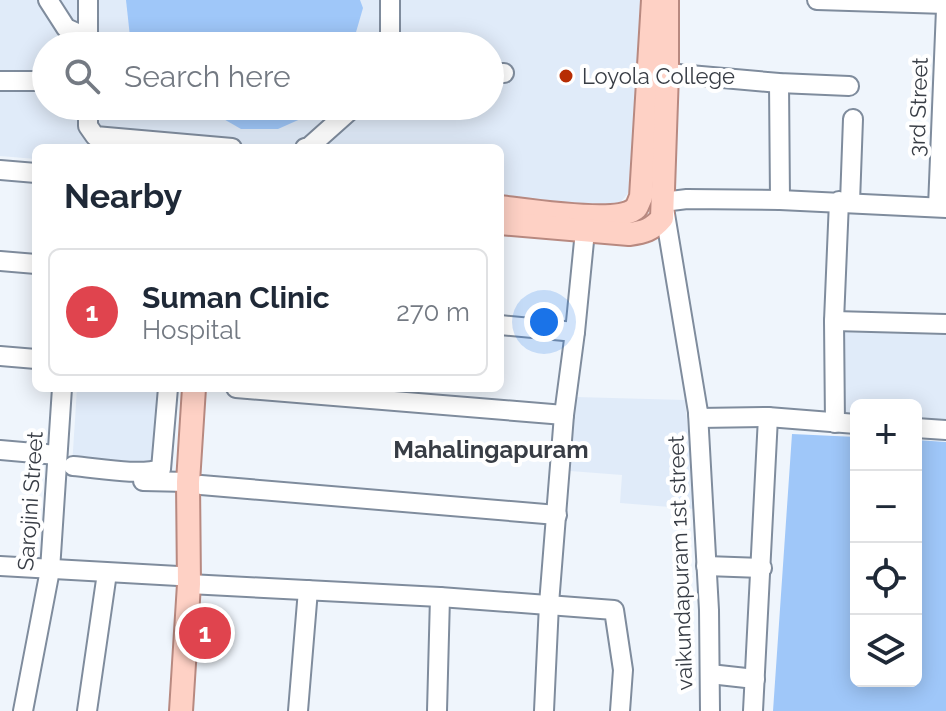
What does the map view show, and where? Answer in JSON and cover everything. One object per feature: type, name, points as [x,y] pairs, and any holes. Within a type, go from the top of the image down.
[{"type":"main road","points":[[504,208],[629,234],[654,228],[662,218],[652,200],[653,0]]},
{"type":"main road","points":[[652,200],[667,73],[667,0]]},
{"type":"main road","points":[[504,223],[585,224]]},
{"type":"main road","points":[[194,392],[191,423],[194,484]]},
{"type":"main road","points":[[168,711],[206,392]]},
{"type":"main road","points":[[181,711],[185,578]]},
{"type":"main road","points":[[184,642],[193,664],[191,711]]},
{"type":"street","points":[[48,0],[66,28],[72,32]]},
{"type":"street","points":[[88,0],[88,32]]},
{"type":"street","points":[[390,0],[390,32]]},
{"type":"street","points":[[817,0],[944,4]]},
{"type":"street","name":"3rd Street","points":[[942,208],[944,4]]},
{"type":"street","points":[[667,73],[849,86]]},
{"type":"street","points":[[0,81],[32,81]]},
{"type":"street","points":[[779,83],[780,200]]},
{"type":"street","points":[[835,423],[834,321],[853,119]]},
{"type":"street","points":[[88,120],[88,126],[95,136],[160,144]]},
{"type":"street","points":[[312,144],[339,120]]},
{"type":"street","points":[[0,170],[32,173]]},
{"type":"street","points":[[652,200],[780,200],[942,208]]},
{"type":"street","name":"vaikundapuram 1st street","points":[[652,200],[698,413],[710,711]]},
{"type":"street","points":[[544,711],[564,415],[585,224]]},
{"type":"street","points":[[0,261],[32,264]]},
{"type":"street","points":[[834,321],[946,324]]},
{"type":"street","points":[[504,325],[575,332]]},
{"type":"street","points":[[0,356],[32,359]]},
{"type":"street","name":"Sarojini Street","points":[[23,711],[50,570],[62,392]]},
{"type":"street","points":[[73,466],[153,472],[161,469],[168,392]]},
{"type":"street","points":[[285,392],[564,415]]},
{"type":"street","points":[[698,413],[699,418],[768,417],[850,424]]},
{"type":"street","points":[[753,711],[768,417]]},
{"type":"street","points":[[166,422],[191,423]]},
{"type":"street","points":[[922,428],[946,430]]},
{"type":"street","points":[[0,450],[57,455]]},
{"type":"street","points":[[56,478],[194,484],[557,515]]},
{"type":"street","points":[[0,566],[614,610],[623,670],[620,711]]},
{"type":"street","points":[[706,566],[762,568]]},
{"type":"street","points":[[87,711],[107,573]]},
{"type":"street","points":[[298,711],[308,590]]},
{"type":"street","points":[[437,711],[440,597]]},
{"type":"street","points":[[710,674],[755,679]]},
{"type":"shaded area","name":"Loyola College","points":[[0,0],[648,0],[636,184],[612,212],[504,199],[504,144],[32,144],[32,159],[0,156]]},
{"type":"shaded area","points":[[126,0],[360,0],[363,8],[356,32],[129,32]]},
{"type":"shaded area","points":[[225,120],[298,120],[278,129],[241,129]]},
{"type":"shaded area","points":[[845,332],[946,335],[946,420],[922,419],[922,399],[850,399],[850,417],[842,417]]},
{"type":"shaded area","points":[[77,392],[178,392],[172,473],[72,467]]},
{"type":"shaded area","points":[[576,397],[685,400],[695,509],[620,503],[622,475],[570,471]]},
{"type":"shaded area","points":[[792,434],[850,437],[850,687],[922,687],[922,440],[946,442],[946,711],[773,711]]},
{"type":"place","name":"Loyola College","points":[[566,76]]},
{"type":"place","name":"Suman Clinic","points":[[205,633]]},
{"type":"district","name":"Mahalingapuram","points":[[491,450]]}]
